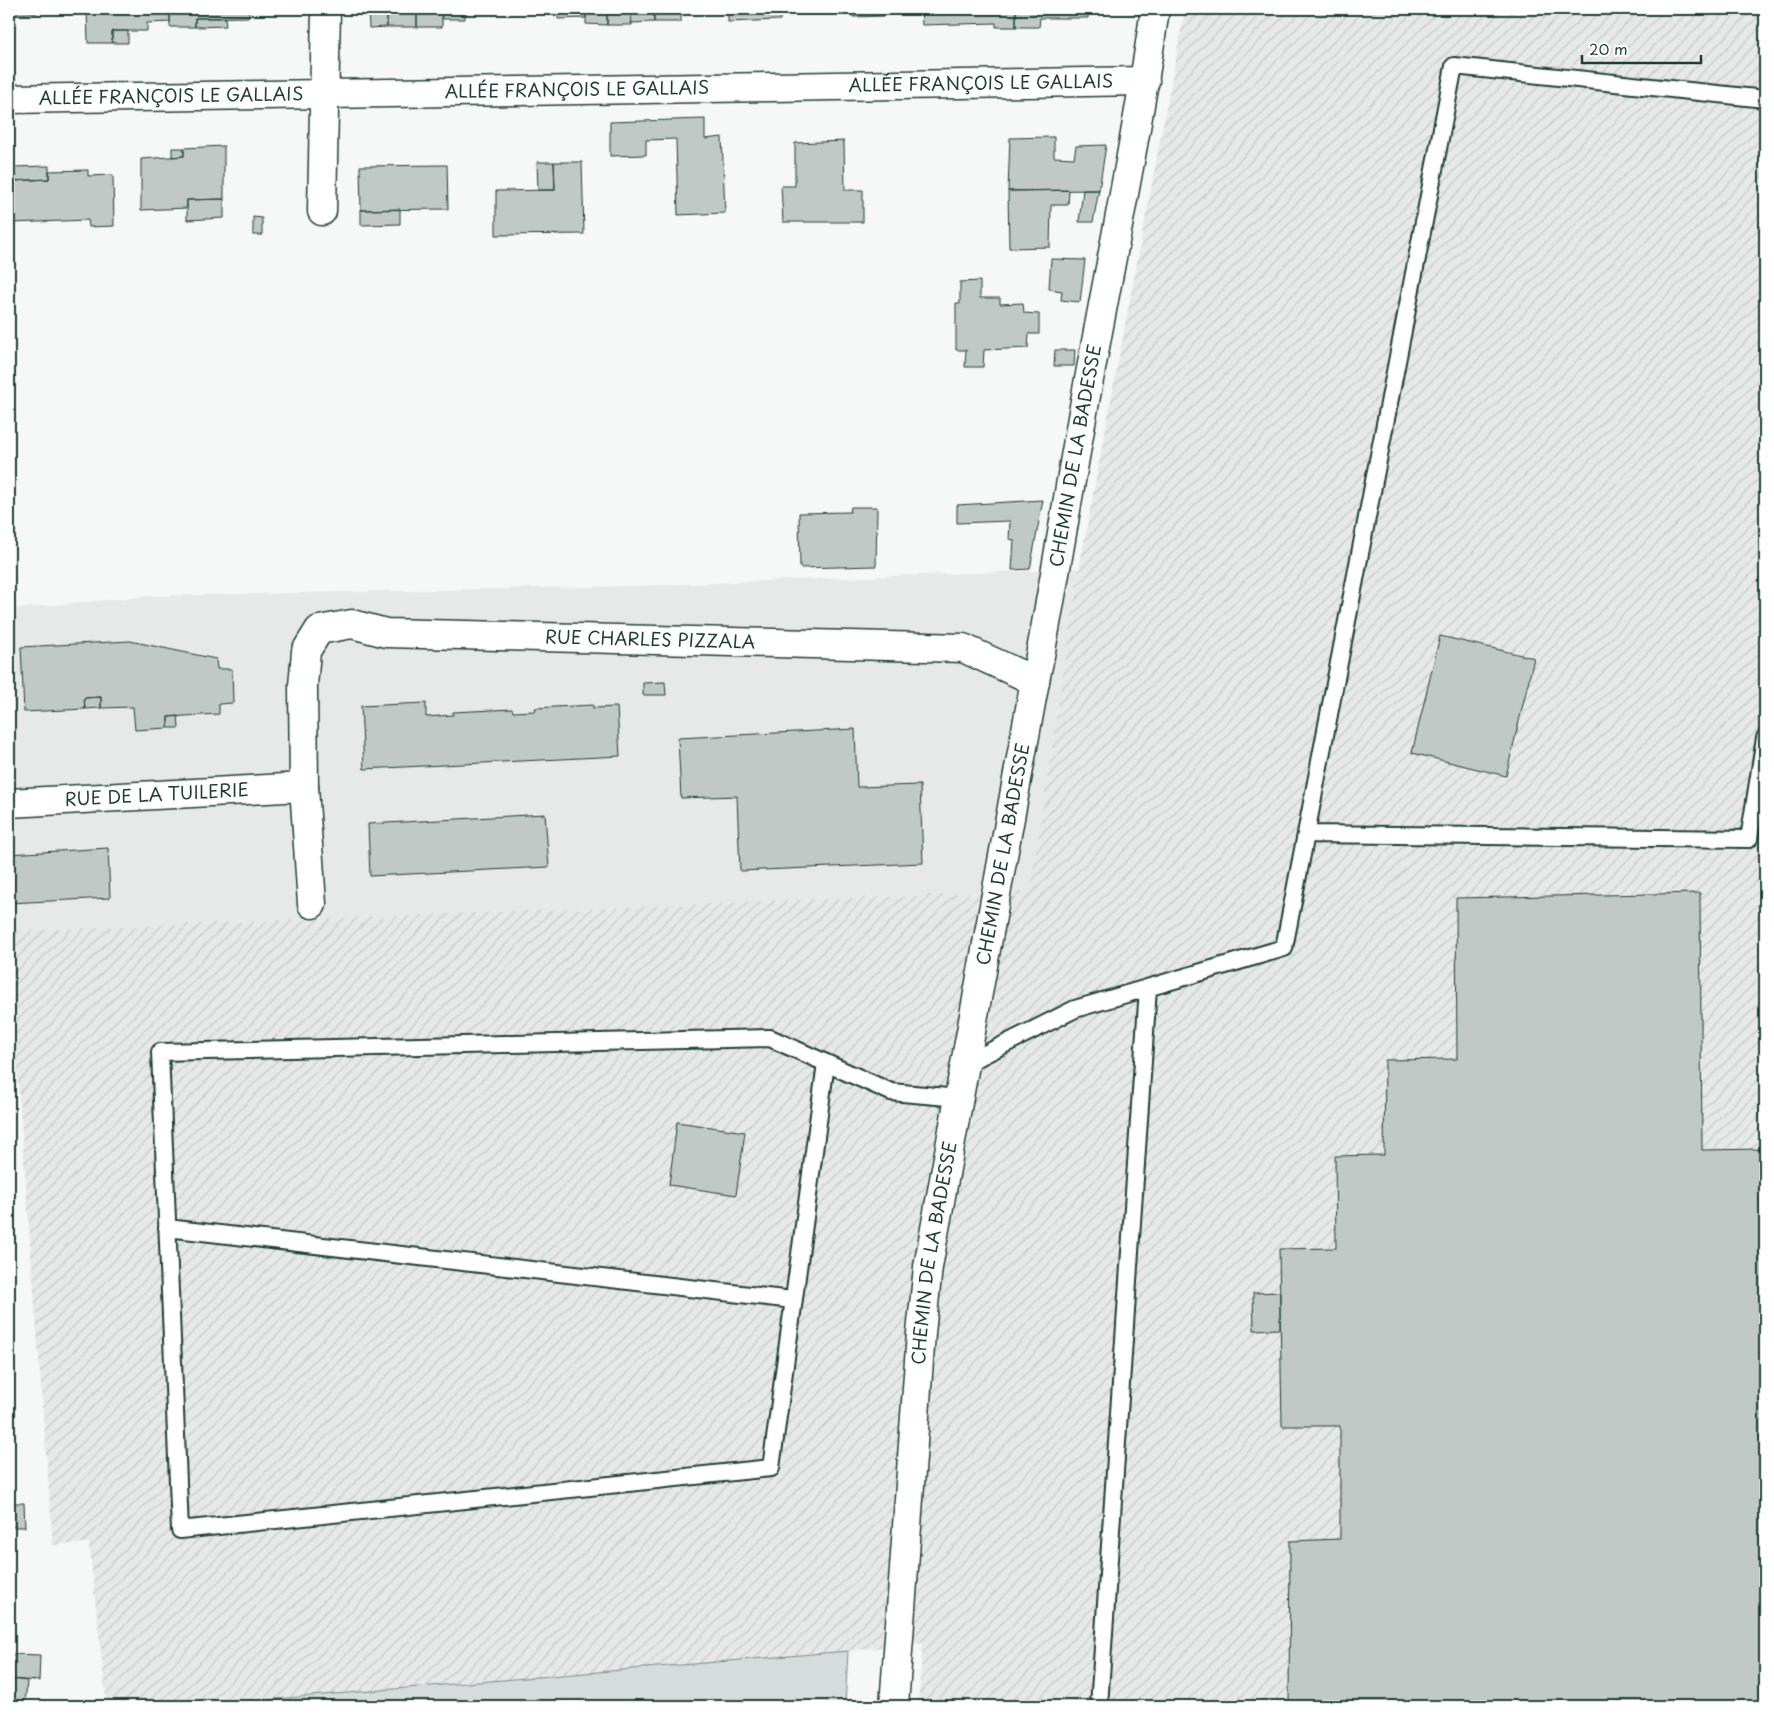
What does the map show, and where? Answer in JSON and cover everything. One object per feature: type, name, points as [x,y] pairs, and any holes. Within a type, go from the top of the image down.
[{"type":"street","points":[[322,211],[326,9]]},
{"type":"street","name":"CHEMIN DE LA BADESSE","points":[[894,1706],[921,1333],[928,1267],[1051,601],[1090,371],[1145,81],[1155,9]]},
{"type":"street","name":"ALLÉE FRANÇOIS LE GALLAIS","points":[[9,99],[1145,81]]},
{"type":"street","name":"RUE CHARLES PIZZALA","points":[[304,787],[303,686],[306,651],[319,630],[352,624],[386,632],[963,648],[1035,681]]},
{"type":"street","points":[[304,787],[312,904]]},
{"type":"street","name":"RUE DE LA TUILERIE","points":[[9,803],[304,787]]},
{"type":"lane","points":[[965,1064],[1075,1009],[1284,948],[1454,66],[1765,100]]},
{"type":"lane","points":[[1306,834],[1749,839],[1765,738]]},
{"type":"lane","points":[[1099,1706],[1148,988]]},
{"type":"lane","points":[[826,1063],[770,1468],[180,1530],[160,1052],[770,1038],[891,1092],[959,1098]]},
{"type":"lane","points":[[167,1228],[794,1300]]},
{"type":"shaded area","points":[[1185,9],[1765,9],[1765,1706],[918,1706],[923,1643],[848,1651],[192,1706],[107,1706],[89,1543],[53,1545],[9,962],[9,931],[1030,891],[1079,569]]},
{"type":"shaded area","points":[[1079,569],[1031,891],[9,931],[9,609],[151,596],[634,586]]},
{"type":"shaded area","points":[[848,1651],[845,1706],[192,1706]]},
{"type":"building","points":[[9,9],[37,9],[37,13],[9,14]]},
{"type":"building","points":[[87,9],[170,9],[170,22],[147,23],[147,31],[112,31],[112,43],[88,43]]},
{"type":"building","points":[[170,9],[249,9],[249,17],[195,18],[195,27],[170,27]]},
{"type":"building","points":[[368,9],[387,9],[387,27],[369,28]]},
{"type":"building","points":[[387,9],[442,9],[442,27],[417,27],[417,13],[387,13]]},
{"type":"building","points":[[442,9],[465,9],[465,19],[442,19]]},
{"type":"building","points":[[558,9],[607,9],[607,11],[586,13],[586,18],[558,19]]},
{"type":"building","points":[[607,9],[631,9],[632,25],[607,25]]},
{"type":"building","points":[[631,9],[696,9],[696,12],[654,13],[654,22],[631,23]]},
{"type":"building","points":[[728,9],[780,9],[780,20],[728,22]]},
{"type":"building","points":[[853,9],[921,9],[883,11],[884,16],[853,17]]},
{"type":"building","points":[[921,9],[1016,9],[1016,27],[996,27],[996,23],[922,25]]},
{"type":"building","points":[[1016,9],[1088,9],[1088,18],[1040,18],[1039,27],[1016,27]]},
{"type":"building","points":[[607,11],[607,25],[586,24],[586,13]]},
{"type":"building","points":[[387,13],[417,13],[417,27],[387,27]]},
{"type":"building","points":[[654,13],[681,13],[681,22],[654,22]]},
{"type":"building","points":[[195,18],[225,18],[226,26],[195,27]]},
{"type":"building","points":[[112,31],[128,31],[128,43],[112,43]]},
{"type":"building","points":[[705,119],[705,139],[722,137],[725,213],[678,215],[676,139],[646,140],[646,155],[610,156],[610,122]]},
{"type":"building","points":[[1054,137],[1054,157],[1074,158],[1076,146],[1106,145],[1099,190],[1008,191],[1010,138]]},
{"type":"building","points":[[844,141],[845,190],[863,190],[863,222],[783,222],[781,186],[795,186],[795,143]]},
{"type":"building","points":[[224,146],[224,199],[187,200],[187,208],[141,210],[141,159],[184,156],[184,148]]},
{"type":"building","points":[[172,148],[184,148],[184,156],[172,157]]},
{"type":"building","points":[[537,162],[554,162],[555,190],[538,190]]},
{"type":"building","points":[[554,162],[582,162],[584,234],[496,235],[496,191],[555,190]]},
{"type":"building","points":[[447,165],[448,209],[361,210],[360,166]]},
{"type":"building","points":[[49,166],[49,179],[13,181],[12,167]]},
{"type":"building","points":[[88,170],[88,176],[113,175],[114,226],[89,227],[88,220],[12,223],[13,181],[49,179],[49,171]]},
{"type":"building","points":[[1069,190],[1068,205],[1051,205],[1050,247],[1009,248],[1008,191]]},
{"type":"building","points":[[1083,190],[1099,190],[1093,222],[1079,222]]},
{"type":"building","points":[[224,199],[224,218],[187,220],[187,200]]},
{"type":"building","points":[[400,209],[400,224],[361,225],[361,210]]},
{"type":"building","points":[[253,217],[262,218],[262,235],[253,235]]},
{"type":"building","points":[[1051,259],[1085,260],[1080,302],[1061,300],[1062,291],[1049,289]]},
{"type":"building","points":[[980,281],[980,298],[1000,298],[1000,304],[1023,303],[1024,313],[1039,314],[1039,334],[1029,334],[1028,348],[984,350],[983,367],[965,367],[966,350],[956,350],[956,303],[960,304],[960,282]]},
{"type":"building","points":[[1055,350],[1075,350],[1074,366],[1054,366]]},
{"type":"building","points":[[1043,500],[1030,569],[1012,570],[1014,540],[1009,539],[1010,521],[957,523],[957,505]]},
{"type":"building","points":[[851,507],[877,507],[876,566],[800,568],[799,513],[850,512]]},
{"type":"building","points":[[1440,636],[1534,658],[1506,776],[1412,753]]},
{"type":"building","points":[[130,641],[216,659],[217,669],[232,669],[233,703],[219,704],[219,714],[168,717],[168,728],[135,730],[133,707],[101,708],[101,697],[84,698],[85,709],[24,712],[21,647]]},
{"type":"building","points":[[665,682],[666,695],[643,695],[643,683]]},
{"type":"building","points":[[101,697],[101,708],[85,709],[84,698]]},
{"type":"building","points":[[426,703],[426,717],[453,715],[453,712],[512,709],[513,712],[536,711],[535,708],[593,705],[593,708],[617,707],[620,756],[364,769],[361,706]]},
{"type":"building","points":[[178,716],[179,728],[168,728],[168,717]]},
{"type":"building","points":[[855,729],[857,787],[920,785],[923,863],[740,871],[737,796],[681,798],[678,738]]},
{"type":"building","points":[[545,814],[549,867],[370,876],[368,824]]},
{"type":"building","points":[[108,848],[110,898],[9,903],[9,854]]},
{"type":"building","points":[[1700,893],[1702,1150],[1765,1149],[1765,1706],[1289,1706],[1290,1541],[1340,1539],[1340,1426],[1282,1426],[1279,1249],[1336,1248],[1335,1156],[1384,1155],[1385,1060],[1457,1059],[1456,898]]},
{"type":"building","points":[[677,1122],[745,1132],[736,1195],[669,1185]]},
{"type":"building","points":[[9,1172],[13,1172],[13,1198],[9,1198]]},
{"type":"building","points":[[1280,1292],[1280,1329],[1254,1330],[1253,1293]]},
{"type":"building","points":[[9,1503],[24,1503],[25,1527],[9,1527]]},
{"type":"building","points":[[9,1653],[12,1654],[10,1679],[27,1681],[25,1706],[9,1704]]},
{"type":"building","points":[[12,1654],[40,1655],[39,1681],[10,1679]]}]
